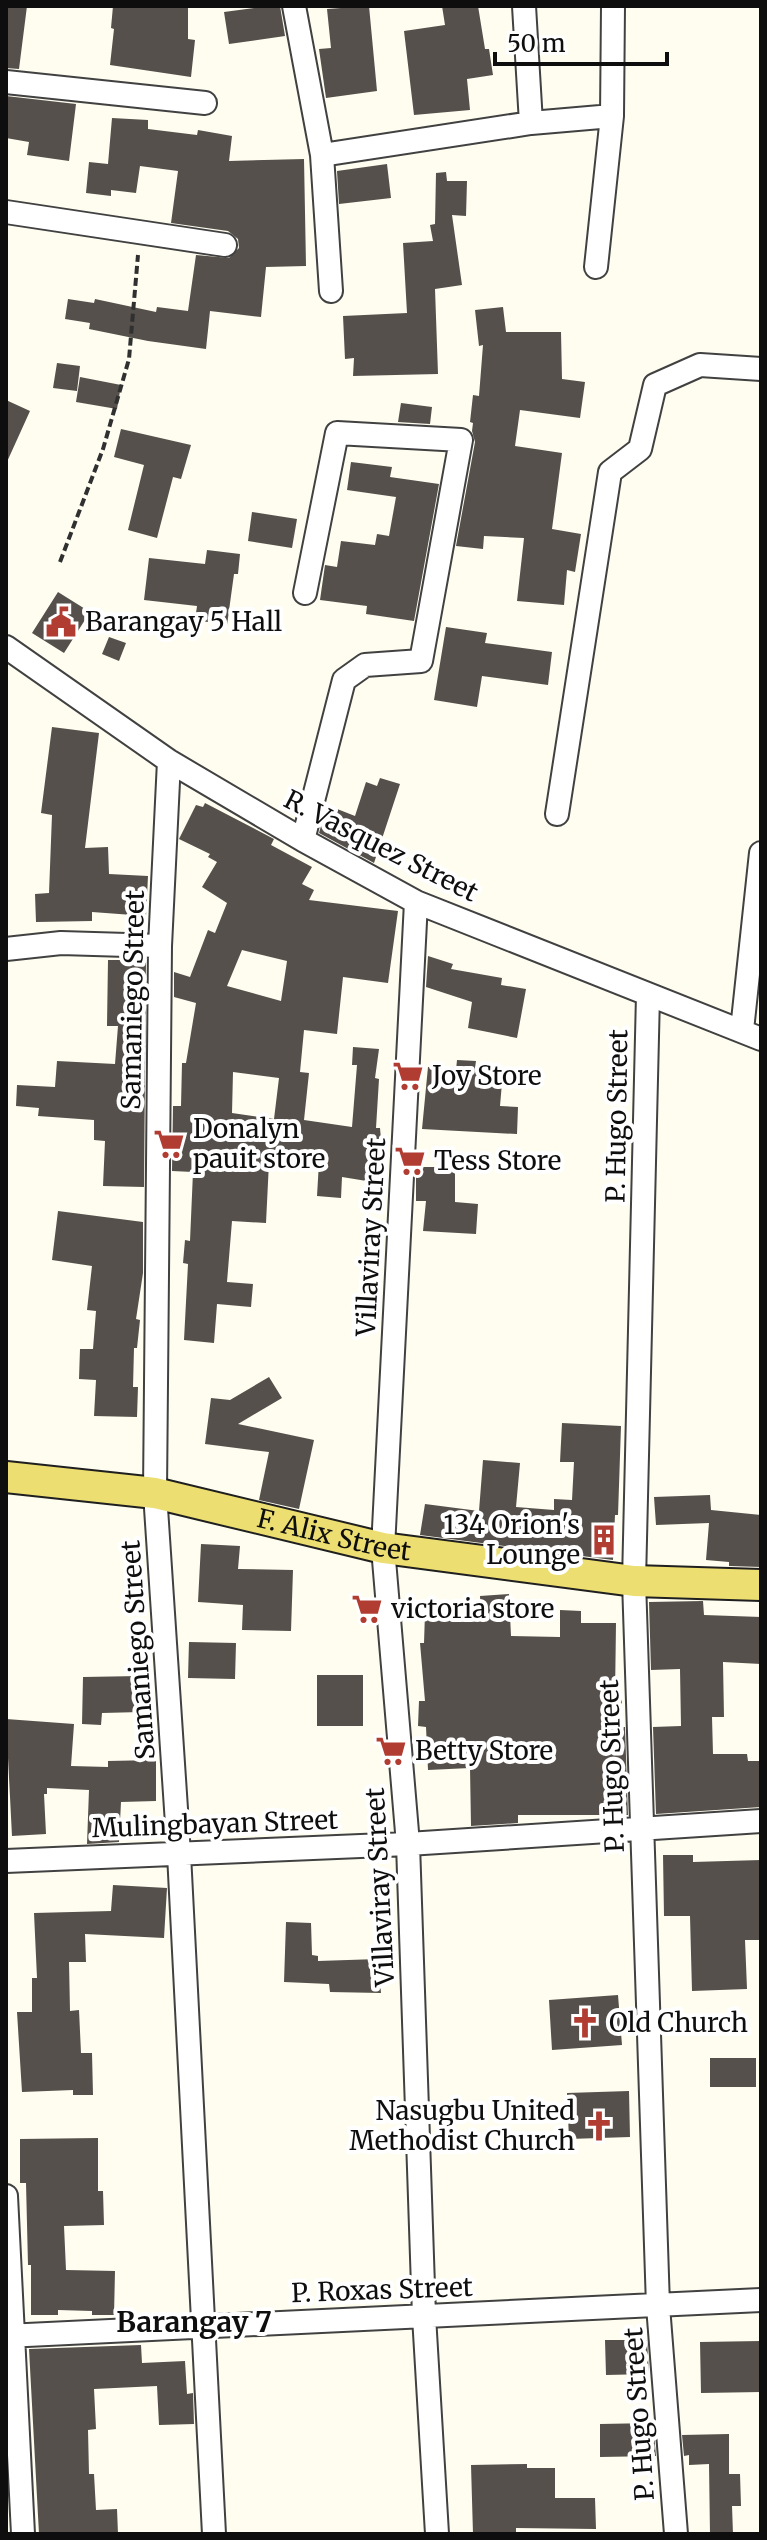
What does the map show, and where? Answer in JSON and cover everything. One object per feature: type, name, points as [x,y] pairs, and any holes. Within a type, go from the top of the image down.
[{"type":"main road","name":"F. Alix Street","points":[[6,1477],[155,1493],[383,1548],[634,1581],[761,1585]]},
{"type":"street","points":[[524,6],[531,123]]},
{"type":"street","points":[[596,267],[612,116],[613,6]]},
{"type":"street","points":[[300,7],[322,155],[331,291]]},
{"type":"street","points":[[6,82],[205,103]]},
{"type":"street","points":[[322,155],[531,123],[612,116]]},
{"type":"street","points":[[6,212],[225,245]]},
{"type":"street","points":[[557,814],[610,472],[640,449],[655,385],[700,365],[761,369]]},
{"type":"street","points":[[303,840],[344,680],[365,665],[421,661],[461,440],[337,433],[305,593]]},
{"type":"street","name":"R. Vasquez Street","points":[[6,647],[169,761],[416,902],[751,1034]]},
{"type":"street","name":"Samaniego Street","points":[[169,761],[160,946],[155,1493],[179,1854],[214,2534]]},
{"type":"street","points":[[751,1034],[761,853]]},
{"type":"street","name":"Villaviray Street","points":[[416,902],[383,1548],[408,1844],[424,2316],[437,2534]]},
{"type":"street","points":[[6,949],[61,943],[160,946]]},
{"type":"street","name":"P. Hugo Street","points":[[648,995],[634,1581],[658,2306],[676,2534]]},
{"type":"street","name":"Mulingbayan Street","points":[[6,1861],[408,1844],[761,1821]]},
{"type":"street","points":[[6,2196],[9,2336],[23,2534]]},
{"type":"street","name":"P. Roxas Street","points":[[9,2336],[761,2300]]},
{"type":"path","points":[[60,562],[103,449],[129,359],[140,233]]},
{"type":"building","points":[[6,6],[27,6],[19,69],[6,68]]},
{"type":"building","points":[[113,6],[188,6],[188,39],[195,40],[191,77],[110,65]]},
{"type":"building","points":[[280,6],[285,36],[229,44],[224,12]]},
{"type":"building","points":[[369,6],[377,91],[326,98],[319,49],[331,48],[327,9]]},
{"type":"building","points":[[442,6],[478,6],[493,75],[467,79],[470,110],[414,115],[404,31],[445,25]]},
{"type":"building","points":[[6,96],[76,104],[69,161],[27,155],[29,142],[6,138]]},
{"type":"building","points":[[112,118],[148,120],[148,129],[197,135],[198,130],[232,136],[229,161],[304,159],[306,266],[266,267],[261,317],[210,311],[206,349],[89,329],[90,323],[65,319],[68,299],[94,303],[95,299],[156,312],[157,307],[188,311],[196,255],[229,258],[239,248],[238,239],[228,231],[171,223],[178,171],[140,166],[136,193],[111,190],[111,196],[86,193],[89,162],[108,164]]},
{"type":"building","points":[[387,164],[391,198],[339,204],[337,171]]},
{"type":"building","points":[[446,172],[447,181],[467,181],[466,216],[452,215],[462,285],[435,289],[438,374],[353,376],[354,358],[345,359],[343,316],[407,313],[403,243],[433,241],[430,225],[435,224],[436,173]]},
{"type":"building","points":[[503,307],[506,332],[561,332],[562,379],[585,382],[580,418],[520,410],[515,446],[562,453],[552,529],[581,534],[575,572],[567,570],[564,605],[517,601],[524,538],[484,536],[483,549],[456,546],[475,442],[473,423],[470,422],[473,395],[479,396],[483,345],[479,346],[475,310]]},
{"type":"building","points":[[57,363],[80,366],[77,391],[53,388]]},
{"type":"building","points":[[80,377],[121,385],[117,409],[76,402]]},
{"type":"building","points":[[6,400],[30,411],[6,464]]},
{"type":"building","points":[[401,403],[432,407],[430,424],[398,422]]},
{"type":"building","points":[[121,429],[191,445],[181,479],[173,477],[157,538],[128,530],[144,465],[114,457]]},
{"type":"building","points":[[351,462],[392,467],[390,477],[439,484],[414,621],[366,614],[367,606],[320,600],[325,565],[337,567],[341,541],[375,545],[377,534],[389,536],[396,497],[347,490]]},
{"type":"building","points":[[252,512],[297,519],[292,548],[248,541]]},
{"type":"building","points":[[207,550],[240,554],[227,625],[195,620],[197,606],[144,600],[149,558],[205,564]]},
{"type":"building","name":"Barangay 5 Hall","points":[[58,592],[90,612],[64,653],[32,633]]},
{"type":"building","points":[[446,627],[487,633],[485,643],[552,652],[548,685],[482,676],[477,707],[434,700]]},
{"type":"building","points":[[109,637],[126,643],[119,661],[102,654]]},
{"type":"building","points":[[52,727],[99,733],[85,848],[108,847],[109,874],[148,876],[146,916],[92,912],[92,921],[36,922],[35,894],[49,893],[52,815],[41,813]]},
{"type":"building","points":[[380,778],[400,784],[374,863],[319,833],[327,805],[355,816],[366,782],[377,786]]},
{"type":"building","points":[[205,803],[274,839],[271,845],[312,867],[302,884],[314,890],[309,900],[398,911],[388,983],[343,977],[337,1034],[304,1030],[300,1072],[309,1073],[304,1120],[352,1127],[357,1065],[352,1065],[353,1047],[379,1049],[375,1078],[379,1079],[376,1128],[380,1128],[384,1151],[379,1183],[342,1177],[341,1198],[317,1196],[319,1162],[277,1157],[277,1163],[269,1162],[266,1223],[232,1221],[227,1282],[253,1284],[251,1307],[217,1304],[214,1343],[184,1340],[188,1264],[183,1263],[185,1240],[190,1241],[193,1172],[172,1171],[173,1106],[181,1106],[182,1063],[186,1063],[196,1003],[174,997],[174,972],[190,977],[208,930],[215,933],[227,903],[202,887],[217,862],[208,857],[210,854],[179,839],[196,805],[203,807]],"holes":[[[242,950],[287,961],[281,1001],[227,986]],[[233,1072],[279,1078],[274,1119],[232,1113]]]},
{"type":"building","points":[[428,956],[453,964],[451,969],[502,978],[501,985],[526,989],[517,1038],[468,1028],[472,1002],[426,987]]},
{"type":"building","points":[[108,960],[146,960],[144,1187],[103,1186],[105,1141],[94,1140],[94,1120],[38,1116],[39,1108],[16,1106],[17,1085],[55,1087],[57,1061],[115,1064],[118,1026],[107,1026]]},
{"type":"building","points":[[457,1060],[476,1061],[475,1068],[503,1071],[500,1106],[518,1107],[517,1134],[422,1129],[428,1067],[456,1070]]},
{"type":"building","points":[[416,1167],[455,1167],[455,1202],[478,1204],[476,1234],[423,1231],[426,1201],[416,1201]]},
{"type":"building","points":[[58,1211],[143,1222],[143,1273],[136,1319],[140,1320],[137,1348],[134,1348],[133,1387],[138,1387],[137,1417],[94,1416],[96,1380],[79,1379],[80,1349],[93,1349],[96,1311],[87,1310],[92,1266],[52,1260]]},
{"type":"building","points":[[269,1377],[282,1398],[238,1424],[314,1440],[299,1509],[259,1500],[269,1452],[205,1444],[211,1398],[230,1400]]},
{"type":"building","points":[[562,1423],[621,1426],[613,1560],[420,1535],[425,1504],[479,1511],[483,1460],[520,1463],[516,1507],[554,1510],[554,1499],[572,1500],[574,1462],[560,1462]]},
{"type":"building","points":[[710,1495],[711,1510],[761,1515],[761,1567],[729,1566],[729,1562],[706,1560],[709,1523],[656,1525],[654,1497]]},
{"type":"building","points":[[201,1544],[240,1546],[238,1569],[293,1570],[291,1631],[242,1630],[243,1605],[198,1602]]},
{"type":"building","points":[[509,1594],[511,1636],[560,1637],[560,1610],[581,1611],[581,1623],[616,1623],[615,1696],[622,1696],[621,1727],[625,1727],[628,1815],[518,1815],[518,1823],[471,1826],[470,1768],[428,1770],[426,1727],[418,1726],[419,1701],[425,1701],[420,1643],[424,1643],[425,1613],[481,1615],[480,1596]]},
{"type":"building","points":[[703,1601],[704,1615],[761,1617],[761,1664],[723,1662],[724,1717],[712,1717],[713,1754],[747,1754],[748,1761],[761,1761],[761,1807],[656,1814],[653,1727],[681,1726],[680,1669],[651,1670],[649,1602]]},
{"type":"building","points":[[189,1642],[236,1643],[235,1679],[188,1678]]},
{"type":"building","points":[[317,1675],[363,1675],[363,1726],[317,1726]]},
{"type":"building","points":[[140,1676],[141,1712],[102,1713],[101,1725],[82,1724],[83,1677]]},
{"type":"building","points":[[6,1719],[74,1724],[71,1766],[108,1767],[108,1761],[156,1760],[156,1801],[121,1802],[119,1842],[87,1844],[89,1790],[47,1788],[47,1794],[44,1794],[46,1834],[12,1836]]},
{"type":"building","points":[[663,1855],[693,1855],[693,1862],[761,1860],[761,1940],[745,1940],[747,1989],[692,1991],[690,1916],[664,1916]]},
{"type":"building","points":[[113,1885],[167,1888],[164,1938],[85,1934],[86,1962],[69,1962],[70,2011],[79,2010],[81,2053],[92,2053],[93,2095],[73,2095],[73,2090],[22,2092],[17,2012],[32,2012],[32,1978],[37,1978],[34,1913],[111,1911]]},
{"type":"building","points":[[286,1922],[311,1923],[312,1955],[318,1956],[318,1961],[378,1959],[381,1993],[330,1992],[329,1984],[284,1982]]},
{"type":"building","name":"Old Church","points":[[618,1995],[622,2045],[552,2050],[549,2000]]},
{"type":"building","points":[[710,2058],[756,2058],[756,2087],[710,2087]]},
{"type":"building","name":"Nasugbu United Methodist Church","points":[[629,2091],[630,2137],[569,2139],[567,2093]]},
{"type":"building","points":[[98,2138],[98,2191],[103,2191],[104,2225],[64,2226],[66,2270],[115,2271],[114,2315],[58,2310],[58,2315],[31,2315],[26,2183],[20,2183],[20,2139]]},
{"type":"building","points":[[605,2340],[647,2340],[649,2374],[606,2375]]},
{"type":"building","points":[[761,2341],[761,2392],[701,2393],[700,2342]]},
{"type":"building","points":[[141,2345],[142,2363],[185,2361],[187,2394],[193,2393],[194,2424],[159,2425],[157,2386],[94,2389],[96,2429],[88,2430],[89,2474],[94,2474],[96,2510],[117,2509],[118,2534],[39,2534],[29,2349]]},
{"type":"building","points":[[653,2423],[656,2456],[600,2457],[600,2424]]},
{"type":"building","points":[[729,2434],[729,2474],[740,2474],[741,2506],[732,2506],[733,2534],[710,2534],[709,2464],[689,2465],[689,2455],[684,2456],[682,2435]]},
{"type":"building","points":[[527,2464],[527,2468],[555,2468],[555,2498],[595,2498],[596,2529],[516,2528],[516,2534],[473,2534],[471,2465]]},
{"type":"place","name":"Barangay 5 Hall","points":[[61,622]]},
{"type":"place","name":"Joy Store","points":[[408,1076]]},
{"type":"place","name":"Donalyn pauit store","points":[[169,1144]]},
{"type":"place","name":"Tess Store","points":[[410,1161]]},
{"type":"place","name":"134 Orion's Lounge","points":[[604,1540]]},
{"type":"place","name":"victoria store","points":[[367,1609]]},
{"type":"place","name":"Betty Store","points":[[391,1751]]},
{"type":"place","name":"Old Church","points":[[585,2023]]},
{"type":"place","name":"Nasugbu United Methodist Church","points":[[599,2126]]},
{"type":"district","name":"Barangay 7","points":[[194,2322]]}]
